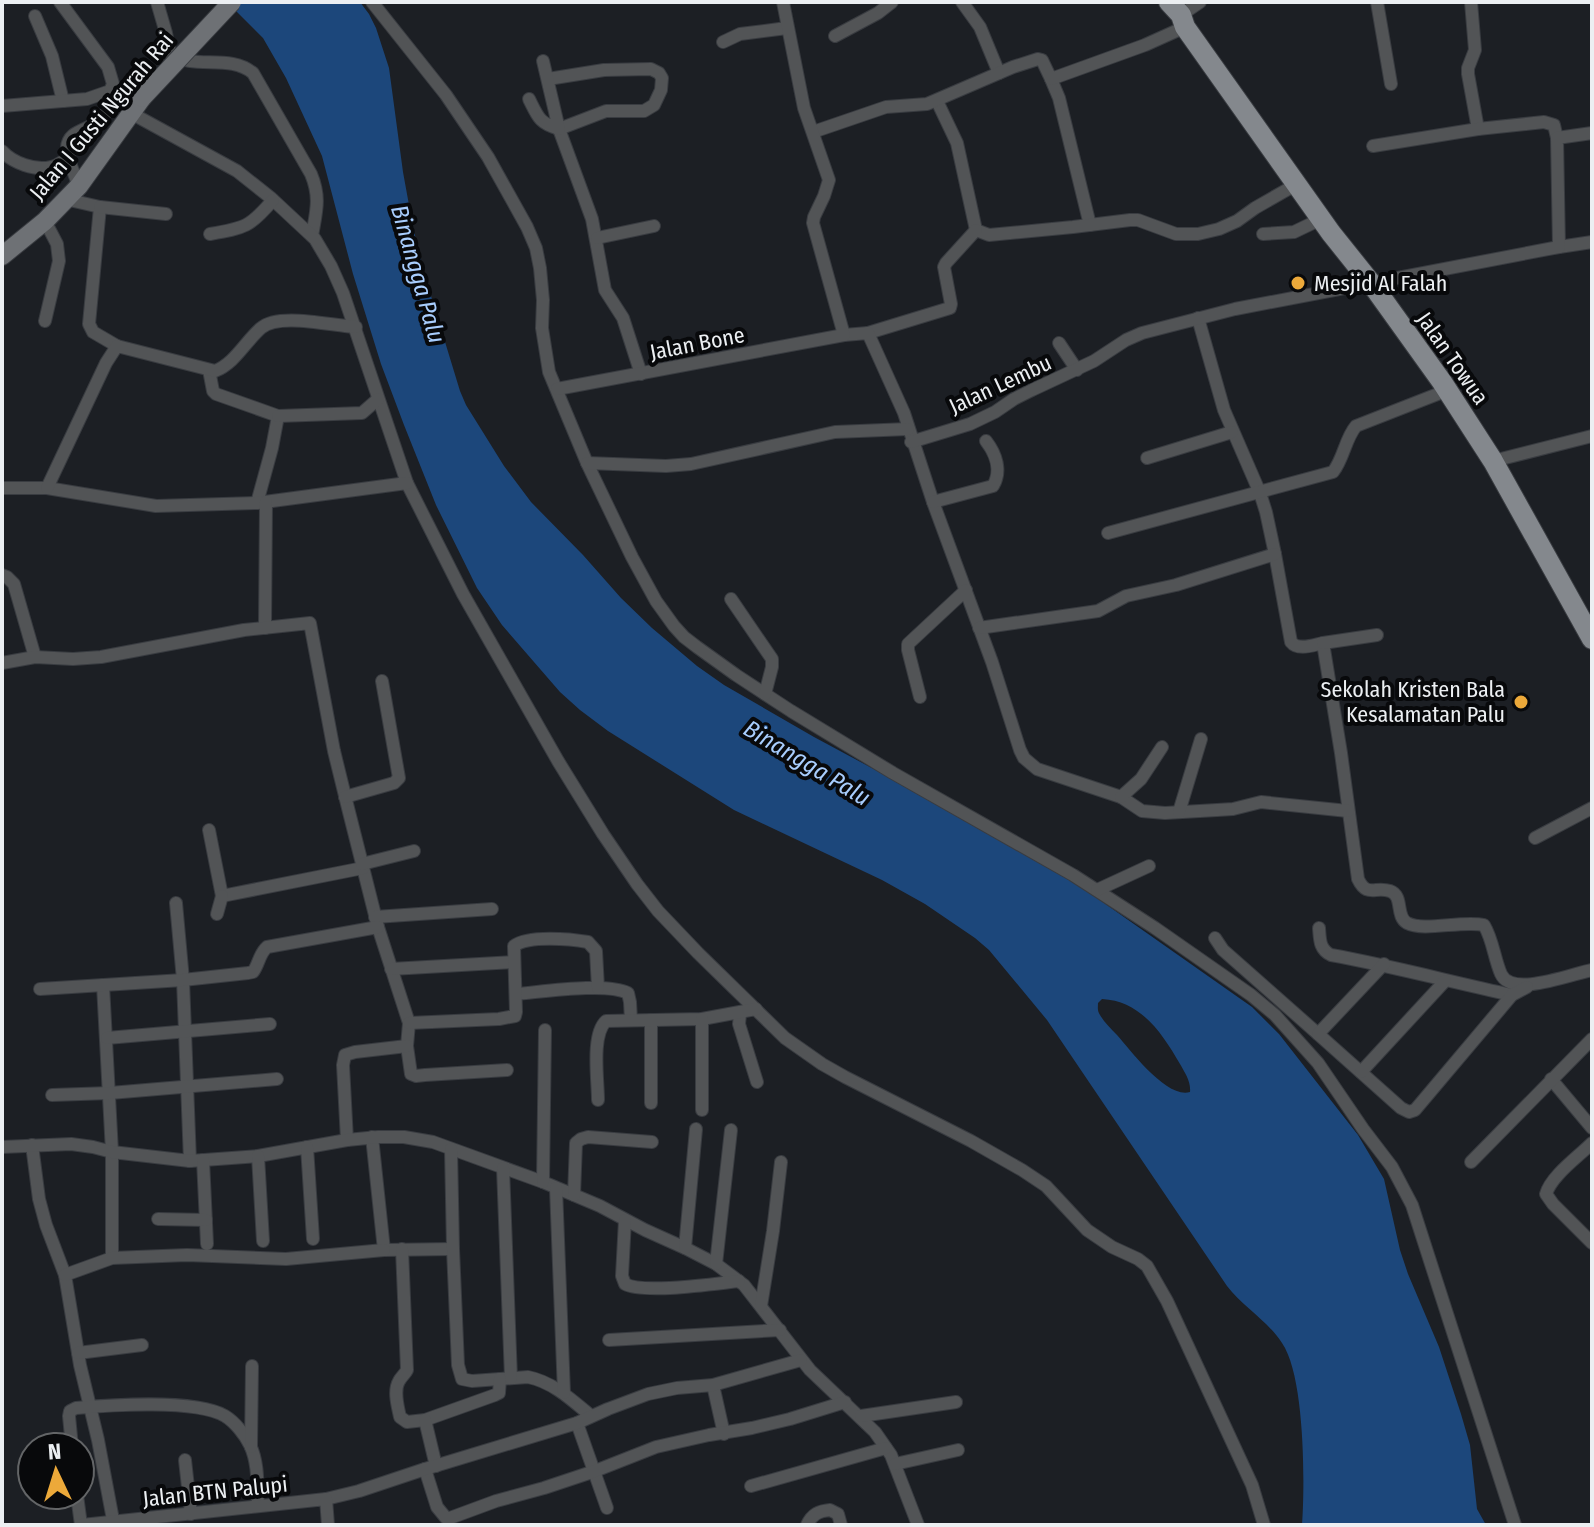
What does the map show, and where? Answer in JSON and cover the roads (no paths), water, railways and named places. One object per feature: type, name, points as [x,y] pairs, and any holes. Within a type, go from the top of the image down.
[{"type":"main road","name":"Jalan I Gusti Ngurah Rai","points":[[2,256],[45,221],[79,186],[136,105],[232,2]]},
{"type":"main road","name":"Jalan Towua","points":[[1178,15],[1321,219],[1448,390],[1493,461],[1592,639]]},
{"type":"street","points":[[60,2],[108,67],[113,84],[111,104],[105,116],[71,138],[67,151],[79,186]]},
{"type":"street","points":[[157,2],[170,53],[178,59],[237,64],[253,73],[318,190],[312,236]]},
{"type":"street","points":[[372,2],[454,107],[488,157],[527,227],[540,268],[542,328],[549,372],[587,463],[632,557],[665,614],[684,637],[736,675],[893,773],[1097,890],[1213,968],[1275,1015],[1318,1063],[1392,1167],[1412,1205],[1515,1525]]},
{"type":"street","points":[[783,2],[804,108],[829,180],[814,217],[814,231],[844,335]]},
{"type":"street","points":[[835,36],[892,2]]},
{"type":"street","points":[[962,2],[980,27],[999,73]]},
{"type":"street","points":[[1051,79],[1145,45],[1178,15],[1200,2]]},
{"type":"street","points":[[1377,2],[1391,84]]},
{"type":"street","points":[[1471,2],[1475,50],[1468,74],[1478,129]]},
{"type":"street","points":[[35,16],[52,56],[63,101]]},
{"type":"street","points":[[723,42],[740,34],[787,28]]},
{"type":"street","points":[[813,132],[886,107],[937,101],[999,73],[1042,60],[1063,111],[1090,225]]},
{"type":"street","points":[[543,61],[559,129],[597,238],[605,290],[623,318],[641,374]]},
{"type":"street","points":[[529,99],[545,125],[559,129],[606,111],[644,111],[654,105],[661,90],[662,78],[651,69],[604,70],[548,79]]},
{"type":"street","points":[[2,106],[97,97],[110,91]]},
{"type":"street","points":[[937,101],[957,143],[976,230],[989,235],[1138,220],[1176,234],[1198,234],[1237,221],[1297,184]]},
{"type":"street","points":[[136,105],[237,171],[273,200],[321,248],[337,278],[356,327],[407,483],[463,594],[558,761],[603,834],[658,911],[785,1038],[822,1064],[1022,1170],[1046,1186],[1087,1230],[1147,1266],[1167,1301],[1252,1485],[1264,1525]]},
{"type":"street","points":[[1373,146],[1478,129],[1554,125],[1557,138],[1559,247]]},
{"type":"street","points":[[1557,138],[1592,133]]},
{"type":"street","points":[[2,151],[17,163],[50,168],[69,158]]},
{"type":"street","points":[[65,199],[100,207],[166,214]]},
{"type":"street","points":[[210,234],[239,229],[257,220],[273,200]]},
{"type":"street","points":[[100,207],[89,324],[93,332],[117,346],[215,371],[223,368],[262,326],[269,323],[298,321],[356,327]]},
{"type":"street","points":[[1263,234],[1294,232],[1321,219]]},
{"type":"street","points":[[45,221],[57,244],[59,261],[45,321]]},
{"type":"street","points":[[597,238],[654,226]]},
{"type":"street","name":"Jalan Bone","points":[[557,389],[868,333],[950,308],[944,267],[976,230]]},
{"type":"street","name":"Jalan Lembu","points":[[587,463],[691,464],[835,432],[910,436],[970,424],[1142,333],[1198,318],[1371,283],[1592,242]]},
{"type":"street","points":[[1198,318],[1224,410],[1260,493],[1291,642],[1299,647],[1377,635]]},
{"type":"street","points":[[868,333],[904,413],[1024,758],[1030,765],[1121,797],[1142,811],[1233,809],[1261,802],[1348,811]]},
{"type":"street","points":[[1059,343],[1077,370]]},
{"type":"street","points":[[47,488],[117,346]]},
{"type":"street","points":[[209,370],[216,394],[278,416],[362,413],[378,399]]},
{"type":"street","points":[[1108,533],[1333,472],[1356,426],[1448,390]]},
{"type":"street","points":[[265,628],[261,502],[278,416]]},
{"type":"street","points":[[1147,458],[1232,432]]},
{"type":"street","points":[[1493,461],[1592,436]]},
{"type":"street","points":[[933,502],[993,486],[999,470],[986,441]]},
{"type":"street","points":[[2,488],[47,488],[156,506],[261,502],[407,483]]},
{"type":"street","points":[[979,628],[1098,611],[1126,596],[1176,585],[1275,554]]},
{"type":"street","points":[[2,575],[14,584],[35,657]]},
{"type":"street","points":[[920,697],[908,644],[966,590]]},
{"type":"street","points":[[731,599],[772,659],[765,694]]},
{"type":"street","points":[[2,663],[35,657],[101,657],[244,630],[310,623],[334,751],[362,866],[376,922],[409,1023],[407,1046],[410,1071],[416,1076],[507,1070]]},
{"type":"street","points":[[1323,643],[1358,879],[1363,888],[1396,895],[1403,921],[1409,924],[1484,925],[1504,979],[1513,985],[1529,985],[1592,970]]},
{"type":"street","points":[[345,797],[394,783],[399,778],[382,681]]},
{"type":"street","points":[[1179,812],[1201,739]]},
{"type":"street","points":[[1121,797],[1141,779],[1162,747]]},
{"type":"street","points":[[1535,838],[1592,808]]},
{"type":"street","points":[[209,830],[222,896],[217,914]]},
{"type":"street","points":[[222,896],[362,866],[414,851]]},
{"type":"street","points":[[1097,890],[1149,866]]},
{"type":"street","points":[[176,903],[188,1086],[207,1244]]},
{"type":"street","points":[[40,989],[183,980],[253,972],[267,947],[376,922],[492,909]]},
{"type":"street","points":[[1319,928],[1321,946],[1328,954],[1384,964],[1512,995]]},
{"type":"street","points":[[1215,938],[1223,950],[1409,1112],[1415,1110],[1512,995],[1529,985]]},
{"type":"street","points":[[409,1023],[515,1016],[514,946],[521,941],[574,939],[588,942],[596,951],[598,988]]},
{"type":"street","points":[[391,969],[514,962]]},
{"type":"street","points":[[1318,1034],[1384,964]]},
{"type":"street","points":[[1361,1072],[1445,981]]},
{"type":"street","points":[[103,985],[112,1152],[112,1258]]},
{"type":"street","points":[[516,994],[616,989],[628,993],[631,1020]]},
{"type":"street","points":[[598,1100],[597,1042],[599,1031],[606,1021],[702,1019],[756,1009]]},
{"type":"street","points":[[740,1014],[739,1024],[757,1082]]},
{"type":"street","points":[[702,1019],[702,1110]]},
{"type":"street","points":[[651,1020],[651,1103]]},
{"type":"street","points":[[107,1038],[270,1024]]},
{"type":"street","points":[[543,1182],[545,1030]]},
{"type":"street","points":[[1471,1162],[1592,1039]]},
{"type":"street","points":[[347,1140],[345,1055],[407,1046]]},
{"type":"street","points":[[52,1095],[277,1079]]},
{"type":"street","points":[[1551,1079],[1592,1128]]},
{"type":"street","points":[[685,1248],[696,1129]]},
{"type":"street","points":[[716,1264],[731,1130]]},
{"type":"street","points":[[372,1137],[384,1250]]},
{"type":"street","points":[[2,1147],[71,1144],[112,1152],[196,1160],[258,1156],[372,1137],[421,1139],[543,1182],[685,1248],[716,1264],[739,1281],[801,1360],[875,1432],[895,1464],[918,1525]]},
{"type":"street","points":[[574,1195],[576,1143],[581,1139],[652,1142]]},
{"type":"street","points":[[1592,1143],[1563,1170],[1546,1189],[1546,1194],[1592,1243]]},
{"type":"street","points":[[32,1145],[39,1199],[65,1275],[114,1524]]},
{"type":"street","points":[[307,1147],[313,1239]]},
{"type":"street","points":[[451,1149],[453,1249],[462,1379],[537,1379],[564,1393],[591,1416]]},
{"type":"street","points":[[258,1156],[263,1241]]},
{"type":"street","points":[[761,1306],[781,1162]]},
{"type":"street","points":[[402,1249],[407,1370],[397,1383],[395,1392],[400,1417],[407,1422],[425,1420],[499,1393],[505,1378],[503,1168]]},
{"type":"street","points":[[556,1188],[564,1393]]},
{"type":"street","points":[[158,1219],[206,1220]]},
{"type":"street","points":[[625,1220],[623,1280],[629,1287],[659,1288],[739,1281]]},
{"type":"street","points":[[65,1275],[112,1258],[187,1255],[286,1259],[384,1250],[453,1249]]},
{"type":"street","points":[[609,1340],[780,1330]]},
{"type":"street","points":[[78,1353],[142,1345]]},
{"type":"street","name":"Jalan BTN Palupi","points":[[82,1525],[326,1499],[577,1423],[648,1394],[713,1385],[801,1360]]},
{"type":"street","points":[[252,1366],[251,1447],[256,1468],[258,1506]]},
{"type":"street","points":[[713,1385],[724,1434]]},
{"type":"street","points":[[425,1420],[437,1507],[446,1518],[595,1471],[656,1447],[790,1419],[845,1402]]},
{"type":"street","points":[[861,1416],[956,1402]]},
{"type":"street","points":[[70,1431],[70,1411],[76,1408],[184,1406],[204,1408],[225,1416],[251,1447]]},
{"type":"street","points":[[577,1423],[607,1508]]},
{"type":"street","points":[[751,1486],[886,1448]]},
{"type":"street","points":[[895,1464],[958,1450]]},
{"type":"street","points":[[185,1460],[191,1514]]},
{"type":"street","points":[[326,1499],[328,1525]]},
{"type":"street","points":[[807,1525],[816,1513],[830,1510],[838,1514],[841,1525]]},
{"type":"water","name":"Binangga Palu","points":[[227,2],[360,2],[369,14],[389,68],[403,172],[424,273],[466,405],[531,502],[621,598],[652,628],[724,685],[1077,884],[1252,1007],[1279,1034],[1358,1135],[1384,1179],[1400,1250],[1439,1347],[1461,1414],[1470,1445],[1477,1509],[1486,1525],[1302,1525],[1302,1431],[1295,1380],[1282,1343],[1227,1286],[1047,1020],[989,950],[925,904],[882,880],[734,810],[608,731],[560,692],[502,625],[477,588],[436,505],[381,364],[322,156],[286,78],[263,38]],"holes":[[[1102,999],[1116,1001],[1139,1012],[1158,1030],[1186,1074],[1190,1092],[1181,1092],[1160,1081],[1106,1023],[1098,1012],[1098,1003]]]},
{"type":"place","name":"Mesjid Al Falah","points":[[1298,283]]},
{"type":"place","name":"Sekolah Kristen Bala Kesalamatan Palu","points":[[1521,702]]}]
